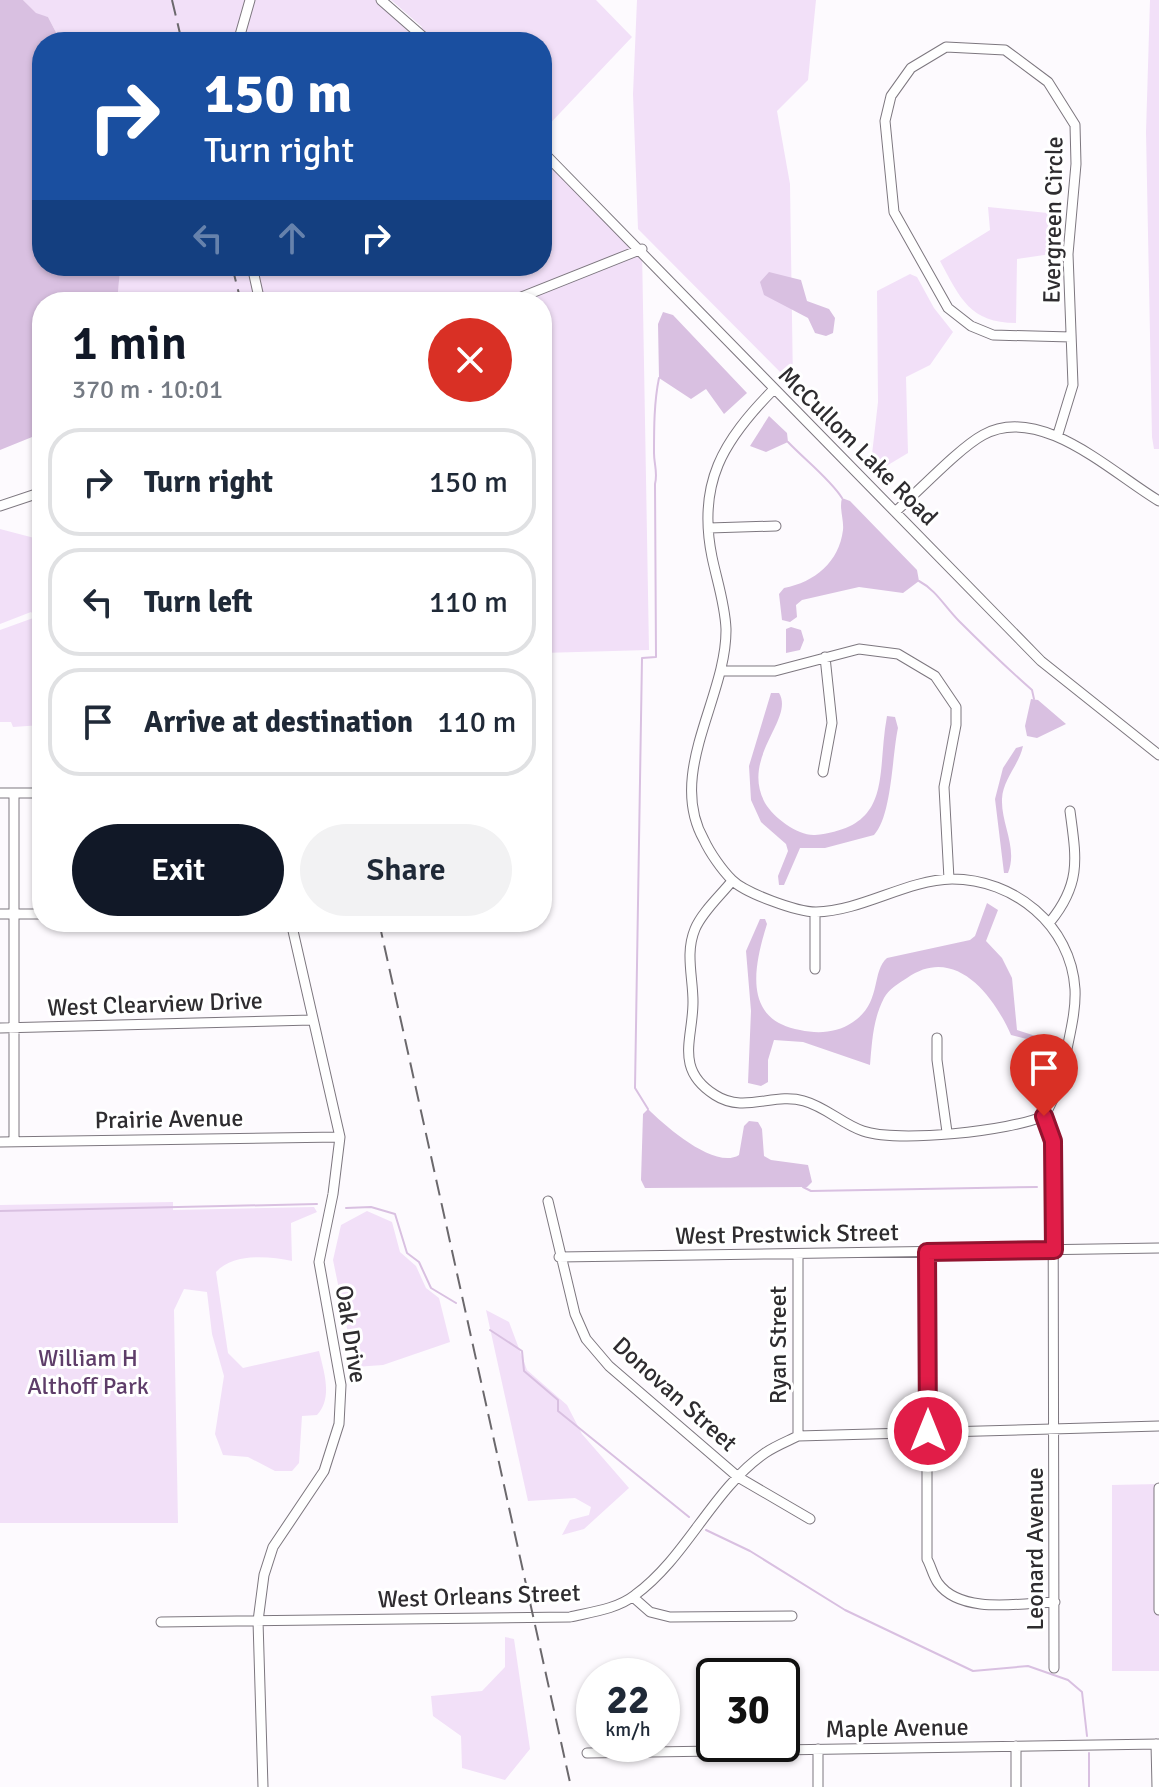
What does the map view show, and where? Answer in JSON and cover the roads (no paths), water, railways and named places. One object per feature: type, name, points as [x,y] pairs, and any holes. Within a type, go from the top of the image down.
[{"type":"street","points":[[241,32],[250,0]]},
{"type":"street","points":[[381,0],[418,32]]},
{"type":"street","name":"Evergreen Circle","points":[[1058,434],[1073,385],[1068,254],[1076,164],[1075,125],[1048,82],[1005,50],[979,46],[946,47],[911,68],[891,96],[885,121],[894,212],[948,308],[971,326],[993,335],[1071,337]]},
{"type":"street","name":"McCullom Lake Road","points":[[552,161],[642,249],[773,390],[1041,661],[1159,755]]},
{"type":"street","points":[[534,292],[642,249]]},
{"type":"street","points":[[732,881],[695,930],[689,959],[693,1005],[687,1043],[689,1059],[702,1085],[717,1097],[739,1104],[800,1100],[864,1131],[886,1136],[1011,1127],[1044,1116],[1059,1094],[1075,986],[1065,946],[1050,922],[1007,890],[982,882],[949,879],[815,912],[769,900],[732,881],[702,839],[693,802],[693,765],[723,671],[726,616],[709,528],[709,495],[715,469],[727,443],[773,390]]},
{"type":"street","points":[[895,512],[982,435],[1005,427],[1058,434],[1159,501]]},
{"type":"street","points":[[0,506],[32,495]]},
{"type":"street","points":[[709,528],[776,526]]},
{"type":"street","points":[[723,671],[775,671],[859,649],[898,654],[935,676],[947,689],[956,707],[956,725],[944,787],[949,879]]},
{"type":"street","points":[[823,772],[832,723],[825,657]]},
{"type":"street","points":[[0,793],[32,793]]},
{"type":"street","points":[[14,793],[14,1141]]},
{"type":"street","points":[[1050,922],[1063,906],[1073,884],[1076,861],[1070,811]]},
{"type":"street","points":[[815,912],[815,969]]},
{"type":"street","points":[[0,914],[32,914]]},
{"type":"street","name":"Oak Drive","points":[[263,1787],[258,1621],[264,1575],[273,1547],[324,1471],[339,1424],[341,1385],[319,1262],[333,1194],[340,1137],[293,932]]},
{"type":"street","name":"West Clearview Drive","points":[[0,1028],[312,1020]]},
{"type":"street","points":[[937,1038],[947,1132]]},
{"type":"street","name":"Leonard Avenue","points":[[1044,1116],[1053,1141],[1054,1668]]},
{"type":"street","name":"Prairie Avenue","points":[[0,1142],[340,1137]]},
{"type":"street","name":"Donovan Street","points":[[548,1201],[575,1314],[594,1348],[609,1366],[738,1477],[810,1519]]},
{"type":"street","name":"West Prestwick Street","points":[[559,1257],[1159,1248]]},
{"type":"street","points":[[927,1252],[927,1559],[938,1583],[956,1598],[981,1603],[1055,1602]]},
{"type":"street","name":"Ryan Street","points":[[798,1255],[798,1436]]},
{"type":"street","name":"West Orleans Street","points":[[161,1622],[570,1617],[608,1608],[633,1597],[661,1571],[738,1477],[766,1452],[798,1436],[1159,1426]]},
{"type":"street","points":[[1159,1488],[1159,1610]]},
{"type":"street","points":[[633,1597],[650,1612],[670,1617],[792,1616]]},
{"type":"street","points":[[1157,1787],[1158,1744]]},
{"type":"street","name":"Maple Avenue","points":[[680,1751],[1158,1744]]},
{"type":"street","points":[[1016,1746],[1016,1787]]},
{"type":"street","points":[[818,1749],[818,1787]]},
{"type":"waterway","points":[[648,1109],[635,1088],[642,658],[656,657],[654,435],[659,378]]},
{"type":"waterway","points":[[788,442],[842,498]]},
{"type":"waterway","points":[[919,581],[1032,690],[1034,699]]},
{"type":"waterway","points":[[803,1187],[811,1191],[1037,1187]]},
{"type":"waterway","points":[[0,1211],[317,1204]]},
{"type":"waterway","points":[[346,1208],[371,1207],[395,1214],[407,1253],[419,1262],[431,1288],[456,1303]]},
{"type":"waterway","points":[[490,1330],[522,1351],[524,1371],[558,1400],[558,1411],[689,1517]]},
{"type":"waterway","points":[[706,1530],[750,1551],[845,1610],[973,1671],[1028,1666],[1068,1680],[1082,1692],[1087,1736]]},
{"type":"waterway","points":[[1089,1753],[1089,1787]]},
{"type":"railway","points":[[172,0],[180,32]]},
{"type":"railway","points":[[234,276],[238,292]]},
{"type":"railway","points":[[381,932],[571,1787]]},
{"type":"park label","name":"William H Althoff Park","points":[[88,1372]]}]
